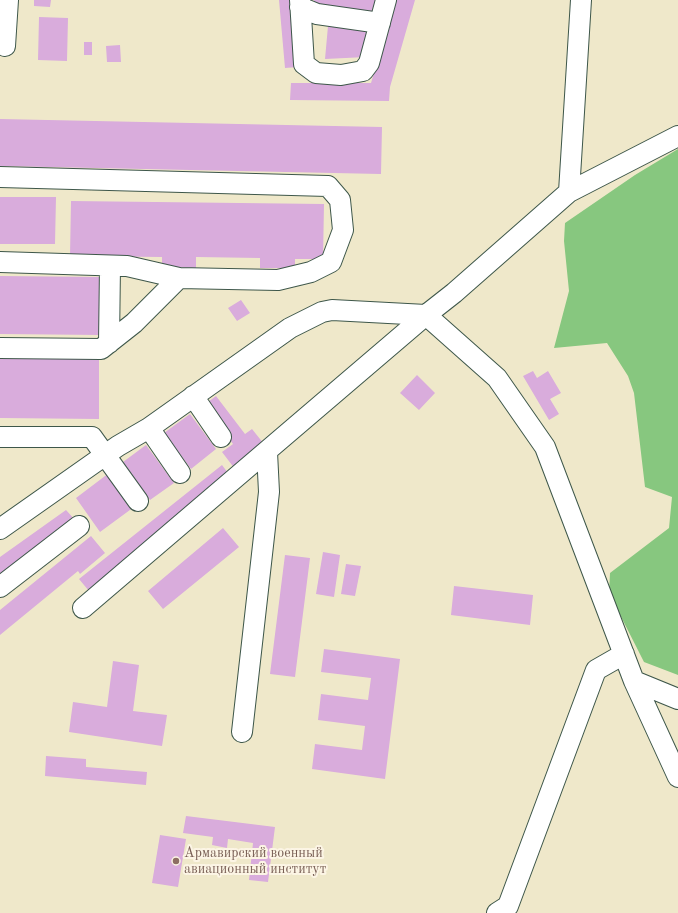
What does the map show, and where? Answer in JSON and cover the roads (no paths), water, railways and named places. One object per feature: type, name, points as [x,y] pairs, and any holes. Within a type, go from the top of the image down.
[{"type":"street","points":[[5,46],[8,0]]},
{"type":"street","points":[[300,3],[304,64],[316,74],[341,75],[363,71],[369,63],[386,0]]},
{"type":"street","points":[[569,192],[581,0]]},
{"type":"street","points":[[300,3],[317,14],[380,23]]},
{"type":"street","points":[[83,608],[454,293],[569,192],[678,136]]},
{"type":"street","points":[[0,178],[328,186],[340,200],[343,230],[331,262],[311,272],[278,280],[179,278],[127,266],[0,262]]},
{"type":"street","points":[[109,343],[110,266]]},
{"type":"street","points":[[0,348],[101,349],[134,323],[179,278]]},
{"type":"street","points":[[0,529],[104,455],[149,428],[290,328],[322,312],[332,310],[426,316],[497,378],[544,447],[634,681],[678,777]]},
{"type":"street","points":[[193,396],[221,437]]},
{"type":"street","points":[[149,428],[180,473]]},
{"type":"street","points":[[0,437],[92,436],[138,501]]},
{"type":"street","points":[[242,732],[269,492],[267,452]]},
{"type":"street","points":[[0,587],[79,526]]},
{"type":"street","points":[[496,913],[508,906],[596,670],[624,654]]},
{"type":"street","points":[[634,681],[678,698]]},
{"type":"place","name":"Армавирский военный авиационный институт","points":[[176,861]]}]
